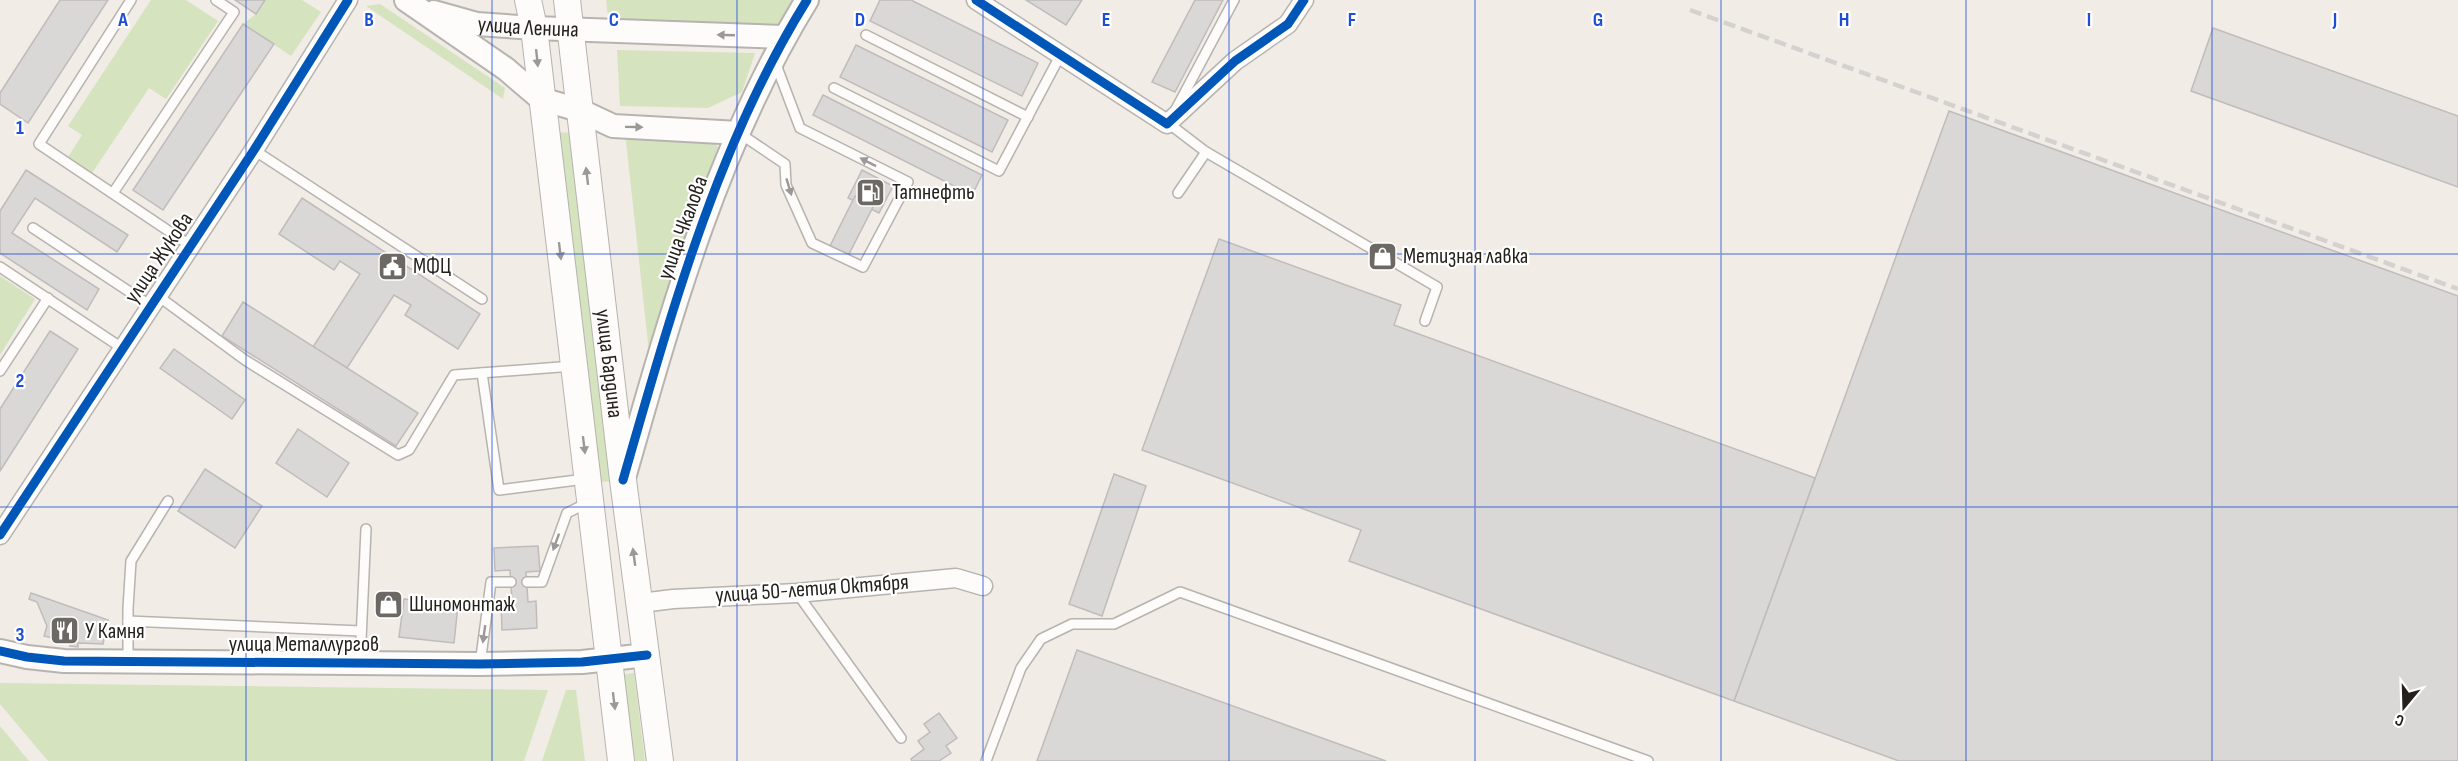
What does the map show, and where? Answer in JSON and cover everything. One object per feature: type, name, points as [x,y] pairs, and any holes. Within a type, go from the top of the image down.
[{"type":"main road","name":"улица Бардина","points":[[528,0],[534,28],[621,761]]},
{"type":"main road","name":"улица Бардина","points":[[567,0],[623,480],[660,761]]},
{"type":"street","name":"улица Жукова","points":[[0,535],[254,150],[348,0]]},
{"type":"street","name":"улица Чкалова","points":[[623,480],[691,258],[739,133],[773,57],[807,0]]},
{"type":"street","points":[[976,0],[1167,124],[1235,61],[1288,24],[1304,0]]},
{"type":"street","name":"улица Ленина","points":[[412,4],[477,24],[570,30],[784,37]]},
{"type":"street","name":"улица Ленина","points":[[412,4],[506,69],[542,99],[579,110],[613,126],[739,133]]},
{"type":"street","name":"улица 50-летия Октября","points":[[641,603],[956,578],[983,586]]},
{"type":"street","name":"улица Металлургов","points":[[0,651],[64,661],[360,664],[480,664],[609,660],[647,655]]},
{"type":"lane","points":[[131,0],[39,144],[190,246]]},
{"type":"lane","points":[[113,193],[234,12],[216,0]]},
{"type":"lane","points":[[1234,0],[1167,124],[1206,152],[1437,287],[1425,321]]},
{"type":"lane","points":[[866,34],[1028,117]]},
{"type":"lane","points":[[834,88],[999,171],[1060,54]]},
{"type":"lane","points":[[739,133],[785,164],[786,185],[812,243],[863,267],[908,182],[800,128],[773,57]]},
{"type":"lane","points":[[254,150],[482,299]]},
{"type":"lane","points":[[1178,193],[1206,152]]},
{"type":"lane","points":[[33,228],[154,301],[398,455],[409,450],[454,375],[574,366]]},
{"type":"lane","points":[[0,267],[122,348]]},
{"type":"lane","points":[[0,371],[48,298]]},
{"type":"lane","points":[[482,373],[500,490],[590,490]]},
{"type":"lane","points":[[527,582],[542,582],[567,513],[590,490]]},
{"type":"lane","points":[[128,662],[131,561],[168,501]]},
{"type":"lane","points":[[360,664],[366,530]]},
{"type":"lane","points":[[480,664],[491,582],[511,582]]},
{"type":"lane","points":[[797,592],[901,738]]},
{"type":"lane","points":[[986,761],[1021,668],[1041,639],[1072,624],[1114,624],[1180,592],[1647,761]]},
{"type":"lane","points":[[128,621],[361,631]]},
{"type":"green space","points":[[151,0],[186,0],[218,21],[166,99],[149,88],[92,173],[68,157],[82,135],[68,126]]},
{"type":"green space","points":[[265,0],[302,0],[321,12],[291,56],[243,24],[256,14]]},
{"type":"green space","points":[[606,0],[800,0],[781,31],[609,25]]},
{"type":"green space","points":[[380,4],[505,88],[503,99],[366,6]]},
{"type":"green space","points":[[617,50],[755,53],[742,92],[708,108],[620,106]]},
{"type":"green space","points":[[555,132],[571,133],[610,481],[596,483]]},
{"type":"green space","points":[[625,132],[702,133],[718,147],[649,352]]},
{"type":"green space","points":[[0,276],[35,299],[0,355]]},
{"type":"green space","points":[[634,673],[645,761],[630,761],[619,675]]},
{"type":"green space","points":[[0,683],[548,690],[524,761],[48,761],[0,704]]},
{"type":"green space","points":[[566,690],[576,690],[585,761],[542,761]]},
{"type":"green space","points":[[0,726],[29,761],[0,761]]},
{"type":"building","points":[[60,0],[108,0],[28,123],[0,104],[0,93]]},
{"type":"building","points":[[235,0],[265,0],[256,14]]},
{"type":"building","points":[[880,0],[911,0],[1038,63],[1022,96],[870,21]]},
{"type":"building","points":[[1026,0],[1082,0],[1066,25]]},
{"type":"building","points":[[1195,0],[1223,0],[1175,92],[1152,82]]},
{"type":"building","points":[[243,24],[274,44],[163,210],[133,190]]},
{"type":"building","points":[[2213,28],[2458,116],[2458,187],[2191,91]]},
{"type":"building","points":[[856,45],[1008,120],[992,152],[840,77]]},
{"type":"building","points":[[823,95],[982,175],[972,195],[813,115]]},
{"type":"building","points":[[1949,111],[2458,296],[2458,761],[1899,761],[1734,701]]},
{"type":"building","points":[[26,170],[128,235],[117,252],[35,198],[12,233],[99,289],[87,310],[0,253],[0,211]]},
{"type":"building","name":"Татнефть","points":[[862,170],[893,186],[879,213],[848,198]]},
{"type":"building","points":[[855,196],[874,205],[846,260],[828,250]]},
{"type":"building","points":[[302,198],[480,314],[458,349],[405,315],[411,305],[394,295],[347,368],[313,347],[360,274],[340,261],[334,270],[279,234]]},
{"type":"building","points":[[1219,239],[1401,305],[1394,325],[1815,478],[1734,701],[1349,561],[1361,530],[1142,450]]},
{"type":"building","points":[[243,302],[418,413],[396,446],[222,336]]},
{"type":"building","points":[[50,331],[78,349],[0,471],[0,409]]},
{"type":"building","points":[[174,349],[245,400],[232,419],[160,368]]},
{"type":"building","points":[[298,429],[349,463],[327,497],[276,463]]},
{"type":"building","points":[[205,469],[262,506],[235,548],[178,511]]},
{"type":"building","points":[[1114,474],[1146,486],[1102,616],[1069,604]]},
{"type":"building","points":[[538,546],[540,571],[526,572],[528,602],[536,601],[537,628],[502,630],[501,602],[512,601],[510,570],[495,571],[494,548]]},
{"type":"building","points":[[31,593],[108,620],[103,644],[78,643],[78,647],[70,646],[70,642],[44,636],[47,626],[37,602],[29,599]]},
{"type":"building","points":[[404,599],[458,605],[454,643],[399,637]]},
{"type":"building","points":[[1077,650],[1386,761],[1037,761]]},
{"type":"building","points":[[939,713],[957,738],[946,746],[951,753],[939,761],[912,761],[911,759],[924,749],[918,741],[930,732],[924,724]]},
{"type":"railway","points":[[1690,10],[2458,289]]},
{"type":"cycle path","points":[[0,535],[254,150],[348,0]]},
{"type":"cycle path","points":[[623,480],[678,294],[722,172],[775,55],[807,0]]},
{"type":"cycle path","points":[[976,0],[1167,124],[1235,61],[1288,24],[1304,0]]},
{"type":"cycle path","points":[[0,651],[64,661],[480,664],[582,662],[647,655]]},
{"type":"place","name":"Татнефть","points":[[871,192]]},
{"type":"place","name":"Метизная лавка","points":[[1382,256]]},
{"type":"place","name":"МФЦ","points":[[392,266]]},
{"type":"place","name":"Шиномонтаж","points":[[388,604]]},
{"type":"place","name":"У Камня","points":[[64,631]]}]
